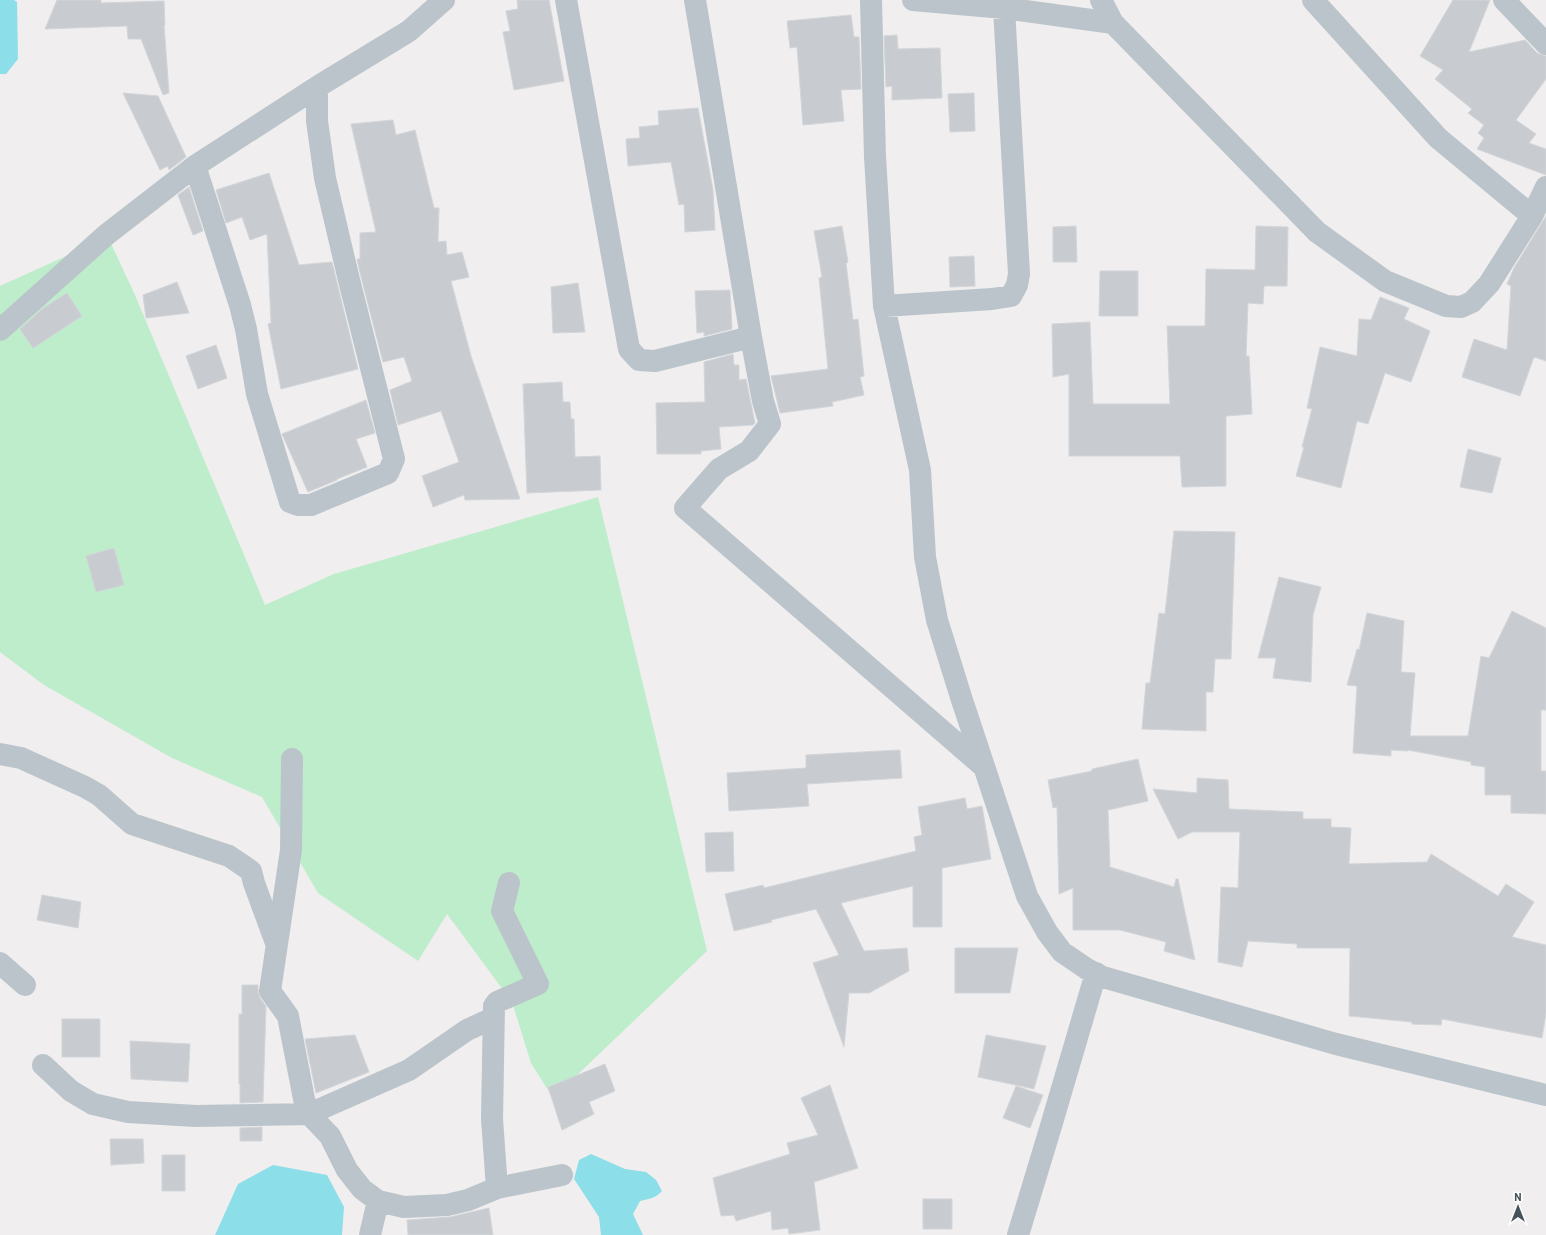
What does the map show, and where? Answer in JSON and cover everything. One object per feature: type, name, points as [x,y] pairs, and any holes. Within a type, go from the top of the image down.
[{"type":"street","points":[[0,330],[106,235],[195,166],[317,87],[409,31],[444,0]]},
{"type":"street","points":[[566,0],[628,349],[639,360],[655,361],[752,337]]},
{"type":"street","points":[[695,0],[763,401],[770,424],[749,451],[719,469],[685,508],[984,767]]},
{"type":"street","points":[[872,0],[875,157],[884,306],[920,470],[925,556],[937,620],[961,698],[1027,896],[1047,932],[1062,952],[1087,969],[1103,977],[1336,1044],[1546,1094]]},
{"type":"street","points":[[913,0],[1004,8],[1113,23]]},
{"type":"street","points":[[1100,0],[1113,23],[1317,232],[1385,281],[1446,306],[1461,307],[1472,302],[1489,284],[1532,216],[1546,187]]},
{"type":"street","points":[[1313,0],[1438,138],[1532,216]]},
{"type":"street","points":[[1504,0],[1546,44]]},
{"type":"street","points":[[884,306],[992,299],[1012,296],[1016,286],[1018,274],[1004,8]]},
{"type":"street","points":[[195,166],[240,305],[246,329],[257,394],[290,502],[298,505],[310,505],[388,473],[394,459],[325,178],[317,122],[317,87]]},
{"type":"street","points":[[0,754],[21,758],[85,787],[99,795],[132,824],[229,856],[242,864],[251,871],[254,884],[277,946]]},
{"type":"street","points":[[292,759],[291,850],[270,991],[288,1016],[308,1114],[330,1136],[347,1170],[362,1189],[378,1201],[404,1207],[434,1206],[468,1200],[497,1188],[562,1175]]},
{"type":"street","points":[[497,1188],[492,1119],[494,1006],[498,1002],[538,984],[502,911],[509,883]]},
{"type":"street","points":[[0,963],[25,986]]},
{"type":"street","points":[[1018,1235],[1096,973]]},
{"type":"street","points":[[43,1065],[71,1090],[93,1104],[128,1112],[196,1116],[308,1114],[409,1070],[467,1030],[493,1018]]},
{"type":"street","points":[[370,1235],[378,1201]]},
{"type":"green space","points":[[108,237],[135,295],[265,605],[334,574],[598,497],[707,951],[553,1098],[531,1063],[512,1002],[447,914],[418,961],[318,893],[262,797],[172,758],[44,685],[0,652],[0,286]]},
{"type":"water","points":[[0,0],[14,0],[17,2],[18,59],[6,74],[0,74]]},
{"type":"water","points":[[591,1154],[625,1169],[646,1172],[656,1180],[662,1191],[655,1197],[640,1201],[633,1214],[643,1235],[601,1235],[599,1217],[574,1179],[579,1160]]},
{"type":"water","points":[[273,1165],[327,1175],[344,1207],[342,1235],[215,1235],[238,1184]]},
{"type":"building","points":[[57,0],[101,0],[101,3],[164,1],[164,25],[169,93],[163,95],[141,39],[128,39],[127,26],[45,29]]},
{"type":"building","points":[[517,0],[549,0],[564,81],[514,90],[503,32],[510,31],[506,11],[518,9]]},
{"type":"building","points":[[1453,0],[1490,0],[1469,52],[1525,40],[1537,53],[1546,56],[1546,79],[1516,120],[1536,134],[1529,143],[1546,149],[1546,175],[1477,149],[1484,138],[1478,133],[1484,125],[1468,113],[1472,109],[1435,79],[1443,70],[1420,56]]},
{"type":"building","points":[[851,15],[854,37],[859,37],[861,89],[841,90],[844,121],[803,125],[797,47],[790,48],[787,21]]},
{"type":"building","points":[[897,35],[898,49],[940,48],[942,98],[892,100],[892,86],[886,87],[884,36]]},
{"type":"building","points":[[123,93],[158,96],[186,157],[169,170],[168,166],[160,170]]},
{"type":"building","points":[[974,93],[975,131],[950,132],[948,94]]},
{"type":"building","points":[[698,108],[713,190],[715,230],[685,232],[684,204],[679,205],[671,162],[628,166],[626,139],[640,138],[639,127],[659,125],[658,111]]},
{"type":"building","points":[[393,120],[396,135],[415,130],[434,208],[439,208],[438,242],[446,241],[447,255],[462,252],[469,277],[451,281],[471,356],[520,499],[465,500],[464,495],[433,507],[422,476],[459,462],[441,411],[398,425],[390,390],[412,381],[404,357],[383,362],[361,277],[357,259],[360,259],[360,233],[376,232],[351,124]]},
{"type":"building","points":[[269,173],[299,265],[332,262],[358,369],[281,389],[268,324],[271,323],[267,234],[250,240],[242,217],[226,223],[216,190]]},
{"type":"building","points":[[189,187],[203,231],[193,235],[178,195]]},
{"type":"building","points":[[1546,216],[1546,361],[1534,357],[1520,396],[1462,377],[1474,339],[1507,350],[1511,286],[1507,284],[1514,268]]},
{"type":"building","points":[[842,226],[848,262],[846,263],[853,320],[858,319],[864,376],[860,377],[864,395],[832,402],[833,406],[780,413],[771,376],[828,369],[819,278],[822,277],[814,231]]},
{"type":"building","points":[[1076,226],[1077,262],[1053,262],[1053,227]]},
{"type":"building","points":[[1256,226],[1288,227],[1287,286],[1264,286],[1263,304],[1248,303],[1246,356],[1249,356],[1252,414],[1226,416],[1226,486],[1182,487],[1180,456],[1069,456],[1069,374],[1053,377],[1052,324],[1090,322],[1093,404],[1170,404],[1167,326],[1205,326],[1206,269],[1255,270]]},
{"type":"building","points":[[974,256],[975,286],[950,287],[949,257]]},
{"type":"building","points":[[1100,271],[1138,271],[1138,316],[1099,316]]},
{"type":"building","points":[[177,282],[189,313],[146,318],[143,295]]},
{"type":"building","points":[[578,283],[585,332],[553,333],[551,287]]},
{"type":"building","points":[[730,290],[732,329],[704,336],[704,332],[697,333],[695,291]]},
{"type":"building","points":[[67,293],[82,316],[33,348],[20,329],[42,309]]},
{"type":"building","points":[[1380,297],[1409,308],[1404,319],[1430,331],[1411,382],[1385,373],[1368,424],[1357,421],[1341,488],[1296,476],[1312,409],[1307,408],[1320,347],[1357,356],[1359,319],[1371,320]]},
{"type":"building","points":[[216,345],[227,378],[198,389],[186,356]]},
{"type":"building","points":[[733,354],[734,365],[739,365],[739,380],[746,379],[755,423],[753,425],[719,427],[721,449],[701,451],[701,454],[657,454],[656,403],[705,402],[704,362]]},
{"type":"building","points":[[562,382],[563,402],[570,402],[571,419],[574,419],[575,457],[600,456],[601,490],[527,493],[523,384]]},
{"type":"building","points":[[366,400],[375,433],[356,439],[367,467],[308,492],[282,434]]},
{"type":"building","points":[[1468,449],[1501,458],[1492,493],[1460,487]]},
{"type":"building","points":[[1174,531],[1235,532],[1231,659],[1215,659],[1213,692],[1206,692],[1206,731],[1142,729],[1146,683],[1150,683],[1159,613],[1165,614]]},
{"type":"building","points":[[114,548],[124,585],[96,592],[86,556]]},
{"type":"building","points":[[1279,577],[1321,587],[1313,615],[1311,682],[1273,678],[1276,658],[1258,658]]},
{"type":"building","points":[[1512,611],[1546,628],[1546,710],[1541,710],[1541,771],[1546,771],[1546,814],[1511,813],[1511,795],[1485,795],[1485,767],[1471,765],[1471,762],[1408,750],[1391,750],[1391,756],[1353,753],[1357,686],[1347,685],[1357,649],[1359,650],[1367,613],[1404,621],[1401,672],[1415,673],[1410,736],[1468,736],[1481,656],[1489,658]]},
{"type":"building","points":[[900,750],[902,778],[807,784],[809,806],[729,811],[727,773],[806,768],[806,755]]},
{"type":"building","points":[[1138,759],[1148,801],[1108,810],[1110,867],[1174,887],[1176,879],[1178,879],[1195,960],[1164,951],[1166,942],[1120,930],[1073,930],[1073,888],[1059,894],[1057,807],[1053,808],[1048,780],[1092,771],[1092,769]]},
{"type":"building","points":[[1197,778],[1228,780],[1229,809],[1303,812],[1303,819],[1331,819],[1331,827],[1351,828],[1349,864],[1427,862],[1431,854],[1498,896],[1506,884],[1534,902],[1512,937],[1546,945],[1546,1013],[1542,1038],[1442,1019],[1441,1025],[1412,1024],[1412,1022],[1349,1016],[1350,948],[1297,948],[1297,944],[1248,941],[1242,967],[1218,962],[1221,887],[1238,888],[1240,832],[1192,832],[1178,839],[1153,789],[1197,793]]},
{"type":"building","points":[[965,798],[967,809],[982,806],[991,859],[942,868],[942,927],[913,927],[913,886],[841,903],[864,951],[907,948],[909,971],[869,993],[849,993],[844,1047],[813,963],[839,955],[816,909],[734,931],[725,894],[763,885],[764,888],[916,851],[914,837],[922,835],[918,807]]},
{"type":"building","points":[[733,832],[734,871],[706,872],[705,833]]},
{"type":"building","points":[[42,895],[81,902],[78,928],[37,920]]},
{"type":"building","points":[[955,948],[1018,948],[1010,993],[955,993]]},
{"type":"building","points":[[242,985],[258,985],[260,998],[266,1006],[263,1102],[240,1103],[239,1014],[242,1014]]},
{"type":"building","points":[[62,1019],[100,1019],[100,1057],[62,1057]]},
{"type":"building","points":[[355,1035],[369,1072],[316,1093],[305,1039]]},
{"type":"building","points":[[986,1035],[1046,1046],[1034,1089],[978,1077]]},
{"type":"building","points":[[130,1041],[190,1044],[188,1082],[131,1079]]},
{"type":"building","points":[[605,1064],[615,1091],[589,1102],[594,1114],[562,1130],[548,1087]]},
{"type":"building","points":[[830,1085],[858,1168],[814,1182],[820,1230],[789,1234],[788,1228],[772,1230],[771,1211],[736,1221],[734,1215],[721,1216],[713,1178],[790,1154],[787,1143],[818,1135],[801,1098]]},
{"type":"building","points":[[1016,1086],[1043,1095],[1030,1128],[1003,1118]]},
{"type":"building","points":[[262,1127],[262,1141],[240,1141],[240,1128]]},
{"type":"building","points":[[110,1139],[143,1139],[144,1163],[111,1165]]},
{"type":"building","points":[[162,1155],[185,1155],[185,1191],[162,1191]]},
{"type":"building","points":[[923,1199],[952,1199],[952,1229],[923,1229]]},
{"type":"building","points":[[489,1208],[493,1235],[408,1235],[407,1220],[450,1217]]}]
